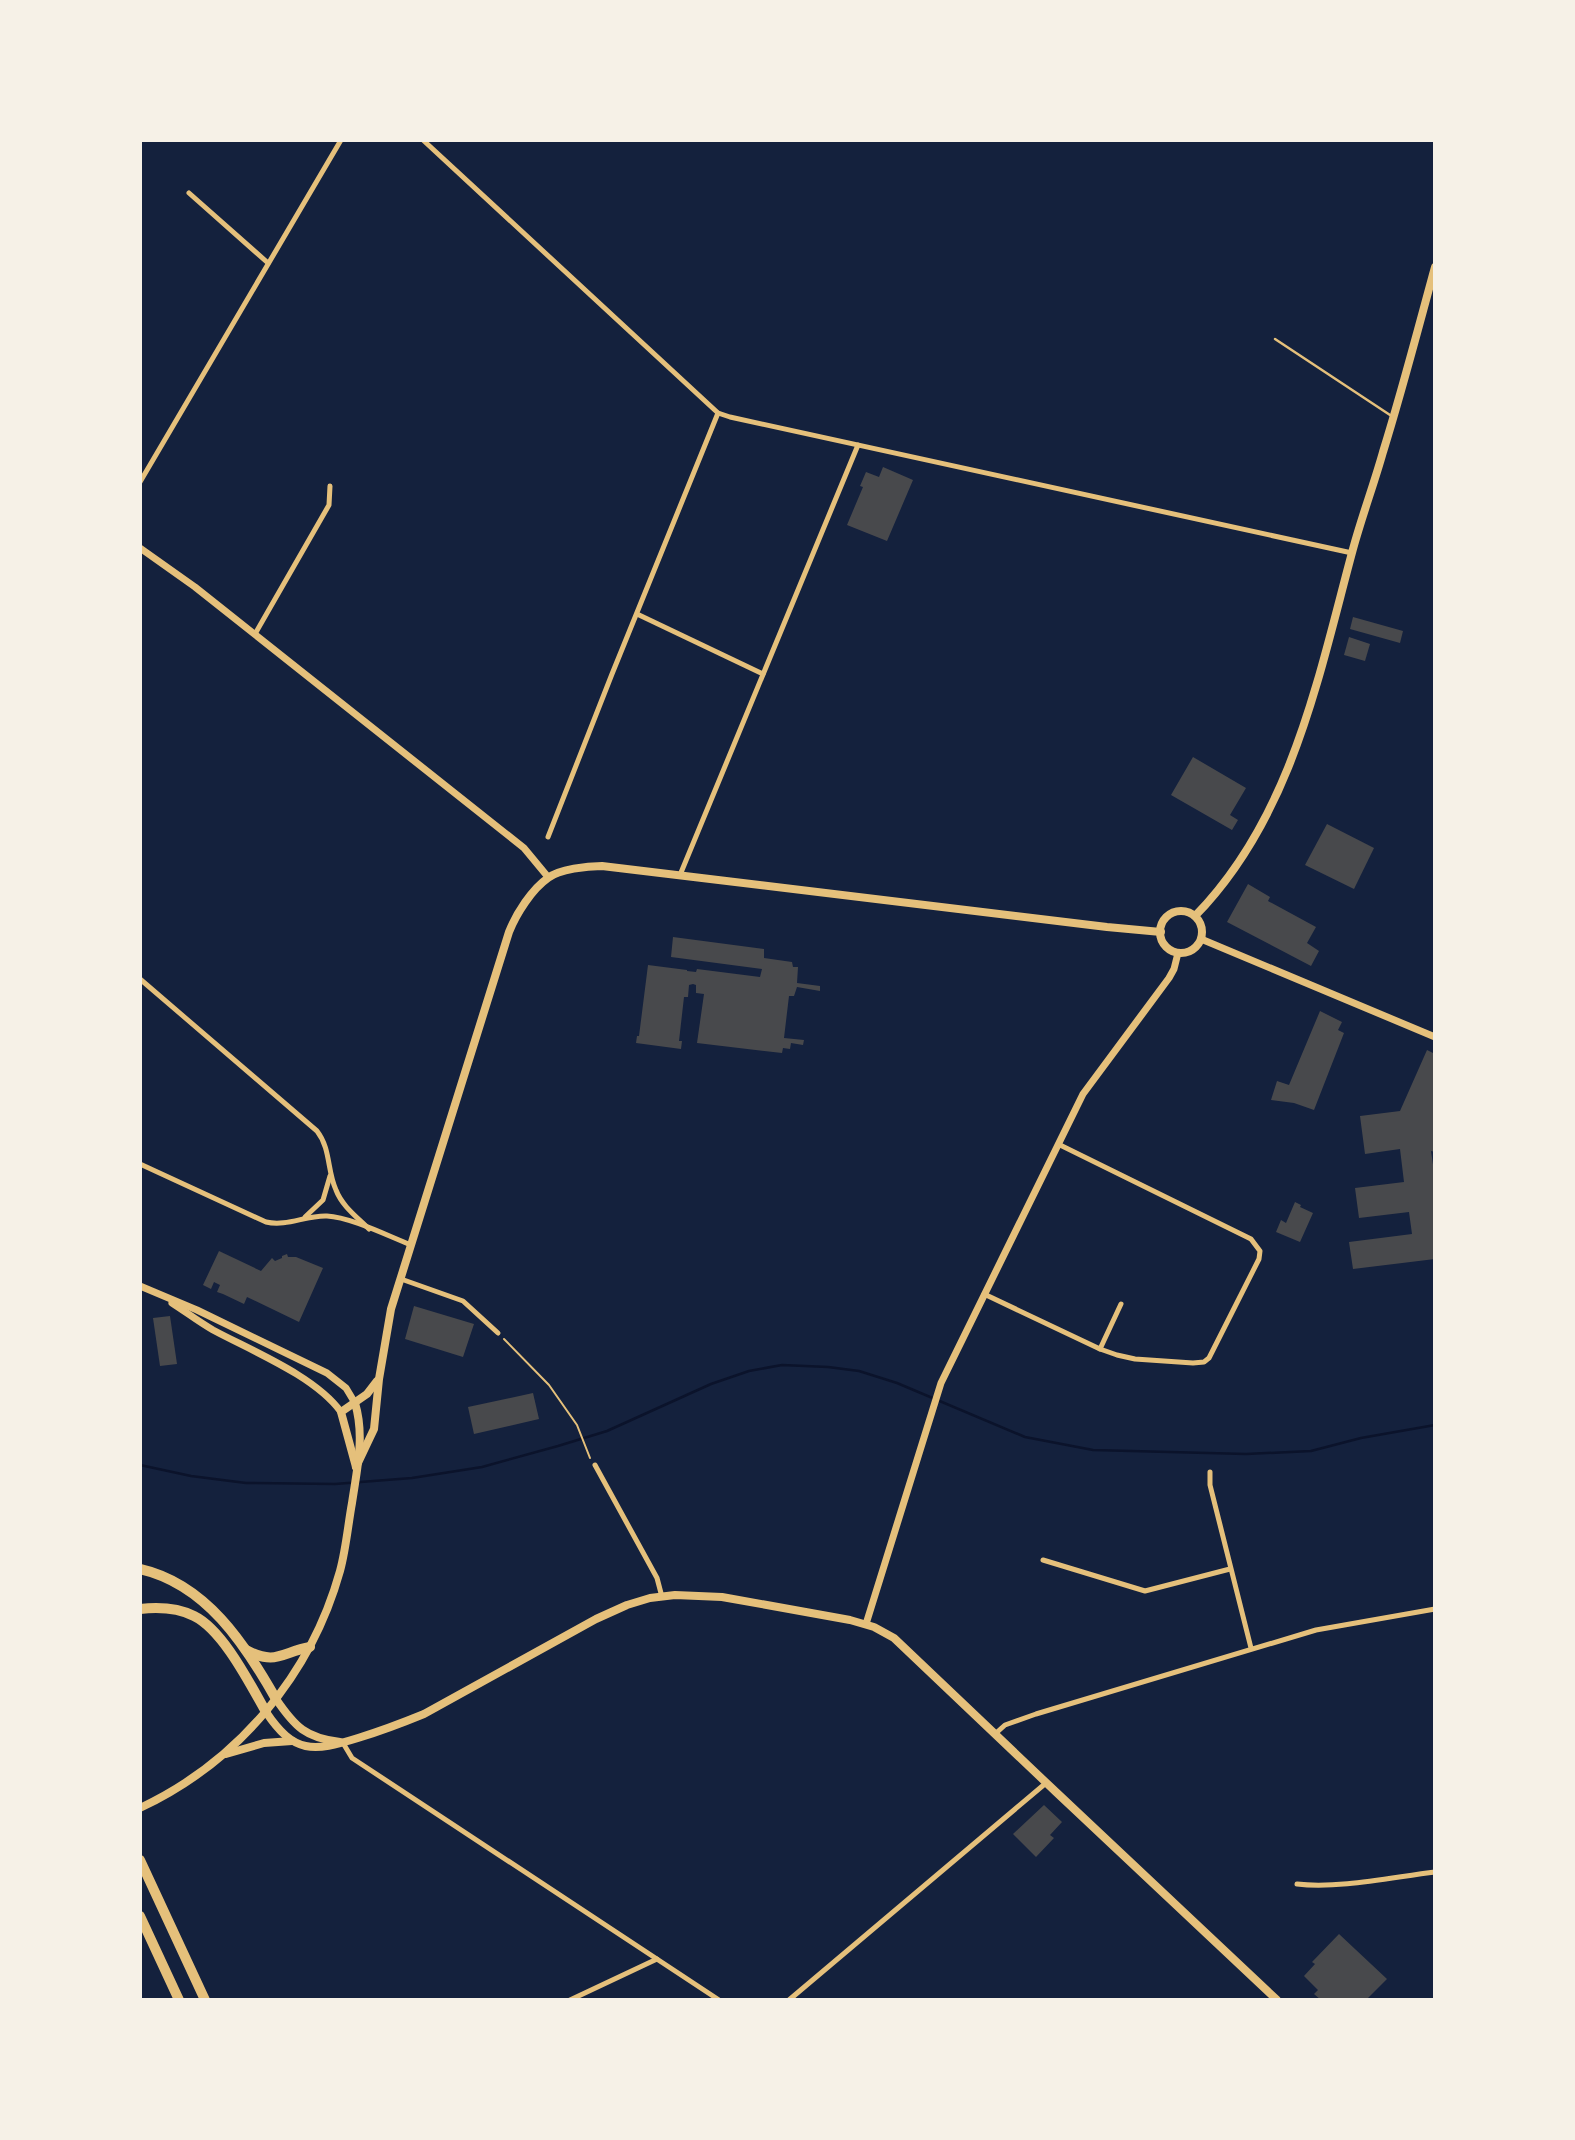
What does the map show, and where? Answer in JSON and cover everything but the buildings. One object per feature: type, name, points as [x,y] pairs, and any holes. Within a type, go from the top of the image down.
[{"type":"highway","points":[[140,1569],[167,1578],[197,1595],[215,1612],[264,1677],[276,1699]]},
{"type":"highway","points":[[140,1609],[166,1608],[181,1611],[196,1616],[209,1626],[247,1678],[265,1712]]},
{"type":"highway","points":[[243,1648],[256,1655],[276,1658],[310,1647]]},
{"type":"highway","points":[[140,1860],[205,2000]]},
{"type":"highway","points":[[140,1916],[178,2000]]},
{"type":"main road","points":[[1195,916],[1237,865],[1263,821],[1291,761],[1312,705],[1352,553],[1435,267]]},
{"type":"main road","points":[[356,1467],[374,1429],[389,1320],[509,932],[520,908],[548,877],[595,866],[1107,928],[1161,932]]},
{"type":"main road","points":[[1182,911],[1195,916],[1202,926],[1201,939],[1194,950],[1178,953],[1165,946],[1161,932],[1164,921],[1173,913],[1182,911]]},
{"type":"main road","points":[[356,1467],[341,1412],[374,1386],[379,1378]]},
{"type":"main road","points":[[140,1808],[188,1782],[223,1755],[276,1699],[293,1677],[310,1647],[330,1604],[341,1568],[361,1440],[355,1403]]},
{"type":"main road","points":[[223,1755],[268,1742],[292,1741],[316,1748],[328,1747],[402,1724],[606,1614],[639,1601],[687,1595],[722,1597],[866,1624],[894,1638],[1277,2000]]},
{"type":"main road","points":[[276,1699],[293,1722],[307,1734],[343,1743]]},
{"type":"main road","points":[[265,1712],[276,1728],[292,1741]]},
{"type":"street","points":[[140,482],[341,140]]},
{"type":"street","points":[[423,140],[718,413],[1352,553]]},
{"type":"street","points":[[189,193],[268,263]]},
{"type":"street","points":[[548,837],[718,413]]},
{"type":"street","points":[[680,875],[858,445]]},
{"type":"street","points":[[255,634],[329,505],[330,486]]},
{"type":"street","points":[[140,548],[255,634],[524,848],[548,877]]},
{"type":"street","points":[[637,614],[763,674]]},
{"type":"street","points":[[1201,939],[1435,1037]]},
{"type":"street","points":[[866,1624],[941,1383],[1083,1094],[1169,978],[1178,953]]},
{"type":"street","points":[[140,979],[317,1131],[327,1148],[330,1172],[341,1200],[369,1229]]},
{"type":"street","points":[[984,1294],[1100,1349],[1135,1359],[1204,1362],[1209,1358],[1259,1259],[1260,1251],[1251,1239],[1058,1144]]},
{"type":"street","points":[[140,1164],[261,1220],[279,1224],[317,1216],[336,1217],[411,1245]]},
{"type":"street","points":[[303,1219],[326,1195],[330,1172]]},
{"type":"street","points":[[401,1279],[463,1301],[498,1333]]},
{"type":"street","points":[[140,1286],[197,1310],[327,1373],[346,1388],[355,1403]]},
{"type":"street","points":[[156,1293],[212,1329],[300,1378],[323,1393],[341,1412]]},
{"type":"street","points":[[1100,1349],[1121,1304]]},
{"type":"street","points":[[595,1465],[657,1578],[662,1597]]},
{"type":"street","points":[[1210,1472],[1210,1485],[1251,1648]]},
{"type":"street","points":[[1043,1560],[1146,1591],[1230,1569]]},
{"type":"street","points":[[995,1734],[1005,1725],[1036,1714],[1251,1648],[1322,1628],[1435,1609]]},
{"type":"street","points":[[343,1743],[352,1758],[719,2000]]},
{"type":"street","points":[[789,2000],[1046,1783]]},
{"type":"street","points":[[1297,1884],[1333,1884],[1435,1872]]},
{"type":"street","points":[[570,2000],[657,1959]]},
{"type":"lane","points":[[1275,339],[1393,417]]},
{"type":"path","points":[[498,1333],[550,1385],[577,1425],[595,1465]]},
{"type":"waterway","points":[[140,1465],[191,1476],[246,1483],[335,1484],[412,1478],[482,1467],[558,1446],[607,1431],[711,1384],[749,1371],[782,1365],[859,1371],[897,1383],[1025,1437],[1093,1450],[1246,1454],[1311,1451],[1361,1438],[1435,1425]]}]
